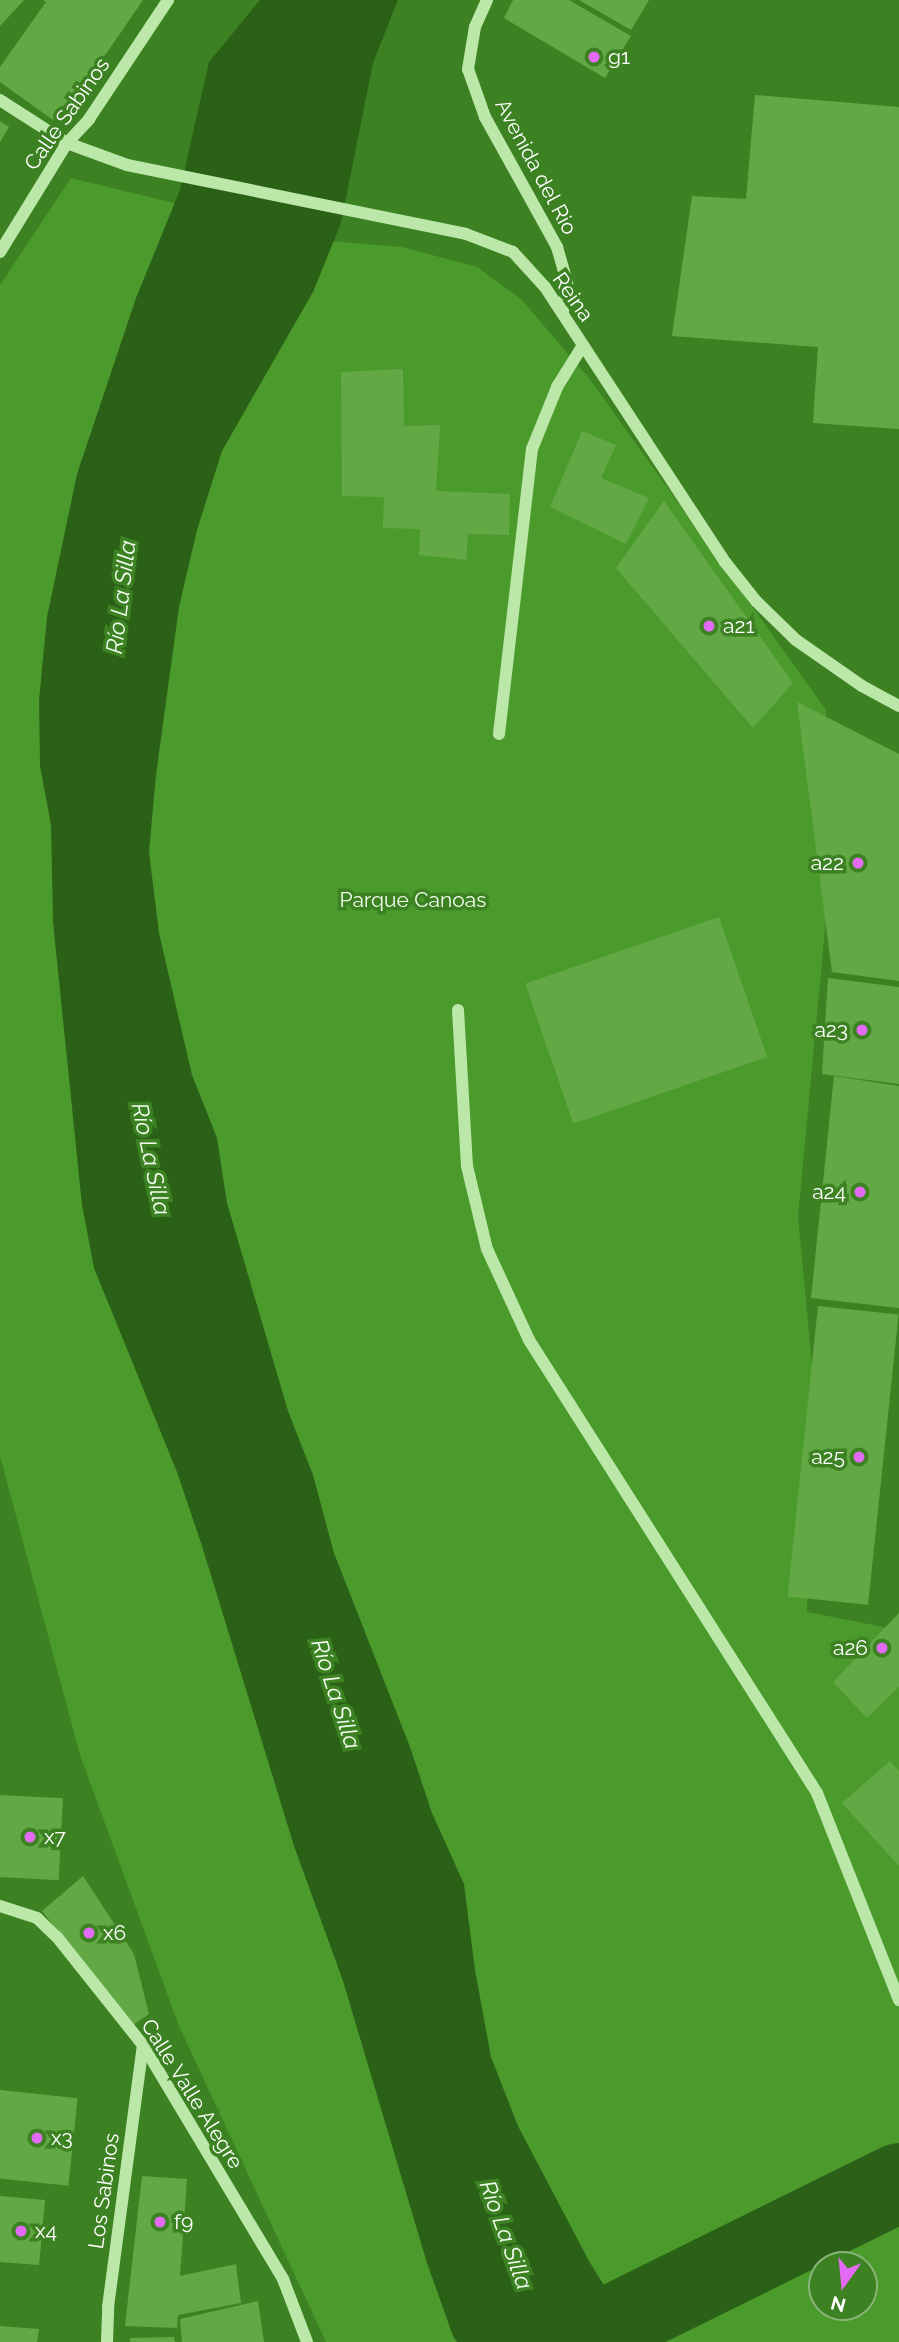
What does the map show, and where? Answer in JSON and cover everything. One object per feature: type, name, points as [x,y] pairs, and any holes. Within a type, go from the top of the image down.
[{"type":"street","name":"Calle Sabinos","points":[[0,252],[67,144],[89,119],[168,0]]},
{"type":"street","name":"Avenida del Rio","points":[[487,0],[475,27],[468,69],[485,117],[557,247],[567,283],[563,313]]},
{"type":"street","name":"Reina","points":[[0,100],[67,144],[127,165],[466,234],[513,252],[563,313],[725,562],[756,601],[796,640],[862,686],[899,706]]},
{"type":"street","points":[[499,734],[532,449],[557,387],[583,345]]},
{"type":"street","points":[[458,1010],[467,1166],[487,1249],[529,1340],[817,1793],[899,2000]]},
{"type":"street","name":"Calle Valle Alegre","points":[[0,1906],[37,1918],[57,1937],[143,2045],[283,2279],[307,2342]]},
{"type":"street","name":"Los Sabinos","points":[[107,2342],[108,2308],[143,2045]]},
{"type":"green space","name":"Parque Canoas","points":[[71,178],[330,241],[402,247],[477,267],[522,300],[592,382],[826,710],[826,919],[798,1217],[813,1375],[807,1612],[899,1630],[899,2342],[326,2342],[179,2026],[80,1755],[0,1456],[0,285]]},
{"type":"water","name":"Río La Silla","points":[[260,0],[398,0],[373,63],[341,223],[313,292],[222,451],[197,530],[179,607],[156,775],[149,852],[159,933],[192,1075],[217,1138],[227,1203],[288,1411],[313,1475],[334,1553],[410,1747],[432,1813],[464,1884],[475,1970],[491,2057],[518,2126],[589,2261],[639,2342],[457,2342],[453,2336],[427,2263],[343,1981],[294,1846],[202,1546],[177,1472],[94,1268],[82,1205],[53,922],[51,825],[40,766],[39,700],[47,617],[77,474],[136,298],[180,190],[209,62]]},
{"type":"building","points":[[0,0],[24,0],[0,26]]},
{"type":"building","points":[[43,0],[143,0],[108,51],[53,120],[0,82],[0,67],[46,2]]},
{"type":"building","name":"g1","points":[[513,0],[569,0],[631,36],[605,78],[504,18]]},
{"type":"building","points":[[579,0],[649,0],[631,30]]},
{"type":"building","points":[[755,95],[899,107],[899,429],[813,423],[818,347],[672,336],[692,196],[746,199]]},
{"type":"building","points":[[0,121],[9,127],[0,142]]},
{"type":"building","points":[[403,369],[404,426],[440,425],[436,491],[510,494],[509,535],[468,534],[466,560],[419,555],[420,529],[383,528],[384,497],[342,496],[341,372]]},
{"type":"building","points":[[582,431],[616,445],[601,478],[649,498],[626,544],[550,507]]},
{"type":"building","name":"a21","points":[[664,501],[793,683],[753,728],[616,568]]},
{"type":"building","name":"a22","points":[[797,702],[899,754],[899,981],[832,972]]},
{"type":"building","points":[[719,917],[767,1057],[573,1124],[525,984]]},
{"type":"building","name":"a23","points":[[828,978],[899,987],[899,1084],[822,1074]]},
{"type":"building","name":"a24","points":[[834,1076],[899,1086],[899,1308],[811,1298]]},
{"type":"building","name":"a25","points":[[818,1306],[899,1314],[868,1605],[787,1596]]},
{"type":"building","name":"a26","points":[[899,1613],[899,1687],[867,1718],[833,1682]]},
{"type":"building","points":[[890,1761],[899,1771],[899,1866],[842,1803]]},
{"type":"building","name":"x7","points":[[0,1795],[63,1798],[59,1880],[0,1877]]},
{"type":"building","name":"x6","points":[[83,1876],[134,1954],[149,2014],[133,2025],[42,1911]]},
{"type":"building","name":"x3","points":[[0,2090],[78,2098],[68,2186],[0,2178]]},
{"type":"building","name":"f9","points":[[142,2176],[187,2179],[180,2276],[236,2264],[241,2303],[178,2315],[177,2328],[125,2326]]},
{"type":"building","name":"x4","points":[[0,2196],[45,2200],[39,2265],[0,2262]]},
{"type":"building","points":[[258,2301],[264,2342],[182,2342],[180,2319]]},
{"type":"building","points":[[0,2326],[39,2329],[37,2342],[0,2342]]},
{"type":"building","points":[[174,2337],[175,2342],[130,2342],[130,2338]]},
{"type":"waterway","points":[[575,2342],[899,2182]]},
{"type":"place","name":"g1","points":[[594,57]]},
{"type":"place","name":"a21","points":[[709,626]]},
{"type":"place","name":"a22","points":[[858,863]]},
{"type":"place","name":"a23","points":[[862,1030]]},
{"type":"place","name":"a24","points":[[860,1192]]},
{"type":"place","name":"a25","points":[[859,1457]]},
{"type":"place","name":"a26","points":[[882,1648]]},
{"type":"place","name":"x7","points":[[30,1837]]},
{"type":"place","name":"x6","points":[[89,1933]]},
{"type":"place","name":"x3","points":[[37,2138]]},
{"type":"place","name":"f9","points":[[160,2222]]},
{"type":"place","name":"x4","points":[[21,2231]]}]
